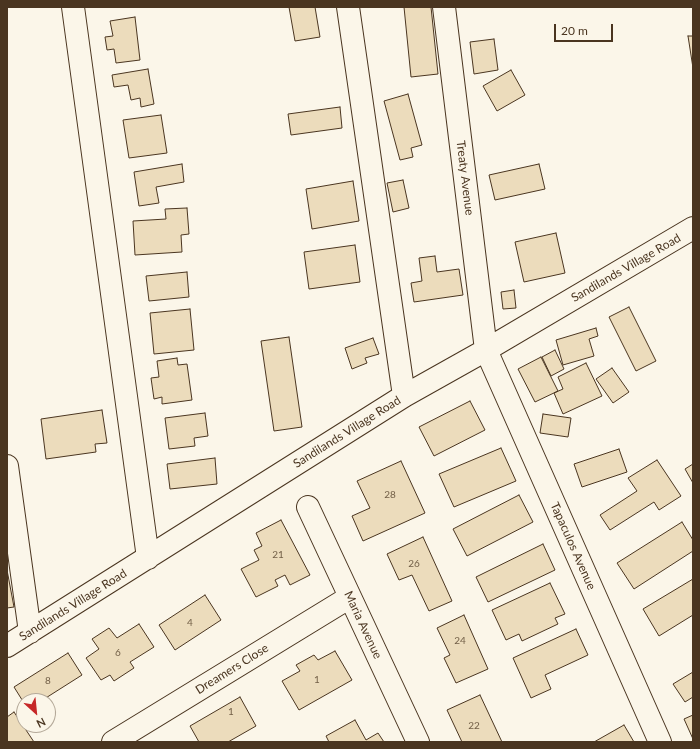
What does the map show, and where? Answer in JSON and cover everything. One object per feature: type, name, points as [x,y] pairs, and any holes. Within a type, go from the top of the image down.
[{"type":"street","points":[[73,7],[148,558]]},
{"type":"street","points":[[348,7],[404,396]]},
{"type":"street","name":"Treaty Avenue","points":[[444,7],[486,350]]},
{"type":"street","name":"Sandilands Village Road","points":[[7,646],[404,396],[486,350],[693,228]]},
{"type":"street","name":"Tapaculos Avenue","points":[[486,350],[660,742]]},
{"type":"street","points":[[7,466],[30,632]]},
{"type":"street","name":"Maria Avenue","points":[[308,507],[418,742]]},
{"type":"street","name":"Dreamers Close","points":[[113,742],[137,736],[350,597]]},
{"type":"building","points":[[289,7],[315,7],[320,37],[295,41]]},
{"type":"building","points":[[404,7],[431,7],[438,74],[411,77]]},
{"type":"building","points":[[135,17],[140,60],[116,63],[114,49],[107,50],[105,37],[113,36],[110,21]]},
{"type":"building","points":[[688,36],[693,36],[693,68]]},
{"type":"building","points":[[494,39],[498,70],[474,74],[470,42]]},
{"type":"building","points":[[148,69],[154,104],[141,107],[140,98],[131,100],[128,85],[114,87],[112,75]]},
{"type":"building","points":[[511,70],[525,95],[497,111],[483,86]]},
{"type":"building","points":[[408,94],[422,145],[411,148],[413,157],[400,160],[384,101]]},
{"type":"building","points":[[340,107],[342,128],[291,135],[288,114]]},
{"type":"building","points":[[161,115],[167,153],[129,158],[123,120]]},
{"type":"building","points":[[182,164],[184,182],[156,187],[159,203],[139,206],[134,172]]},
{"type":"building","points":[[539,164],[545,189],[495,200],[489,175]]},
{"type":"building","points":[[403,180],[409,208],[393,212],[387,183]]},
{"type":"building","points":[[353,181],[359,221],[312,229],[306,189]]},
{"type":"building","points":[[187,208],[189,234],[181,235],[182,252],[135,255],[133,221],[166,219],[165,209]]},
{"type":"building","points":[[556,233],[565,273],[524,282],[515,242]]},
{"type":"building","points":[[355,245],[360,282],[309,289],[304,252]]},
{"type":"building","points":[[435,256],[437,272],[459,269],[463,295],[414,302],[411,283],[422,281],[419,258]]},
{"type":"building","points":[[187,272],[189,297],[149,301],[146,276]]},
{"type":"building","points":[[514,290],[516,308],[503,309],[501,292]]},
{"type":"building","points":[[629,307],[656,361],[636,371],[609,317]]},
{"type":"building","points":[[190,309],[194,350],[154,354],[150,313]]},
{"type":"building","points":[[596,328],[598,336],[589,339],[594,356],[563,365],[556,340]]},
{"type":"building","points":[[289,337],[302,427],[274,431],[261,341]]},
{"type":"building","points":[[373,338],[379,354],[365,358],[367,363],[352,369],[345,348]]},
{"type":"building","points":[[555,350],[564,369],[551,376],[542,357]]},
{"type":"building","points":[[541,357],[558,391],[535,402],[518,369]]},
{"type":"building","points":[[177,358],[178,365],[187,364],[192,400],[162,404],[162,397],[154,399],[151,378],[159,377],[157,361]]},
{"type":"building","points":[[586,363],[602,396],[563,414],[554,393],[563,389],[558,377]]},
{"type":"building","points":[[612,368],[629,392],[613,403],[596,379]]},
{"type":"building","points":[[470,401],[485,430],[434,456],[419,427]]},
{"type":"building","points":[[102,410],[107,443],[95,444],[96,452],[46,459],[41,419]]},
{"type":"building","points":[[205,413],[208,436],[194,438],[195,446],[169,449],[165,418]]},
{"type":"building","points":[[543,414],[571,418],[568,437],[540,433]]},
{"type":"building","points":[[501,448],[516,481],[454,507],[439,474]]},
{"type":"building","points":[[619,449],[627,472],[582,487],[574,464]]},
{"type":"building","points":[[215,458],[217,484],[170,489],[167,464]]},
{"type":"building","points":[[657,460],[681,496],[659,510],[654,502],[610,530],[600,515],[637,491],[628,478]]},
{"type":"building","points":[[401,461],[425,513],[363,541],[352,516],[370,508],[357,481]]},
{"type":"building","points":[[693,464],[693,483],[685,469]]},
{"type":"building","points":[[519,495],[533,522],[467,556],[453,529]]},
{"type":"building","points":[[281,520],[310,575],[290,585],[285,575],[275,580],[278,586],[256,597],[241,569],[259,560],[254,550],[262,546],[256,533]]},
{"type":"building","points":[[682,522],[693,540],[693,551],[634,589],[617,563]]},
{"type":"building","points":[[423,537],[452,601],[429,611],[412,575],[399,580],[387,554]]},
{"type":"building","points":[[543,544],[555,570],[488,602],[476,577]]},
{"type":"building","points":[[7,570],[14,607],[7,608]]},
{"type":"building","points":[[693,579],[693,615],[659,636],[643,609]]},
{"type":"building","points":[[550,583],[565,614],[555,618],[558,624],[522,641],[519,634],[506,640],[492,610]]},
{"type":"building","points":[[205,595],[221,620],[175,650],[159,625]]},
{"type":"building","points":[[464,615],[488,669],[456,683],[444,658],[450,655],[437,628]]},
{"type":"building","points":[[139,624],[154,647],[130,662],[134,668],[114,681],[110,675],[101,680],[86,658],[99,649],[92,639],[109,628],[117,638]]},
{"type":"building","points":[[576,629],[588,655],[545,675],[551,689],[531,698],[513,658]]},
{"type":"building","points":[[335,651],[352,680],[299,710],[282,681],[300,671],[296,665],[314,655],[318,660]]},
{"type":"building","points":[[68,653],[82,675],[54,693],[18,693],[14,687]]},
{"type":"building","points":[[693,672],[693,697],[685,702],[673,684]]},
{"type":"building","points":[[480,695],[502,742],[462,742],[447,710]]},
{"type":"building","points":[[240,697],[256,726],[228,742],[199,742],[190,726]]},
{"type":"building","points":[[14,712],[16,715],[16,733],[28,733],[34,742],[7,742],[7,717]]},
{"type":"building","points":[[693,715],[693,739],[684,719]]},
{"type":"building","points":[[355,720],[366,740],[378,733],[384,742],[329,742],[326,736]]},
{"type":"building","points":[[624,725],[634,742],[594,742]]}]
